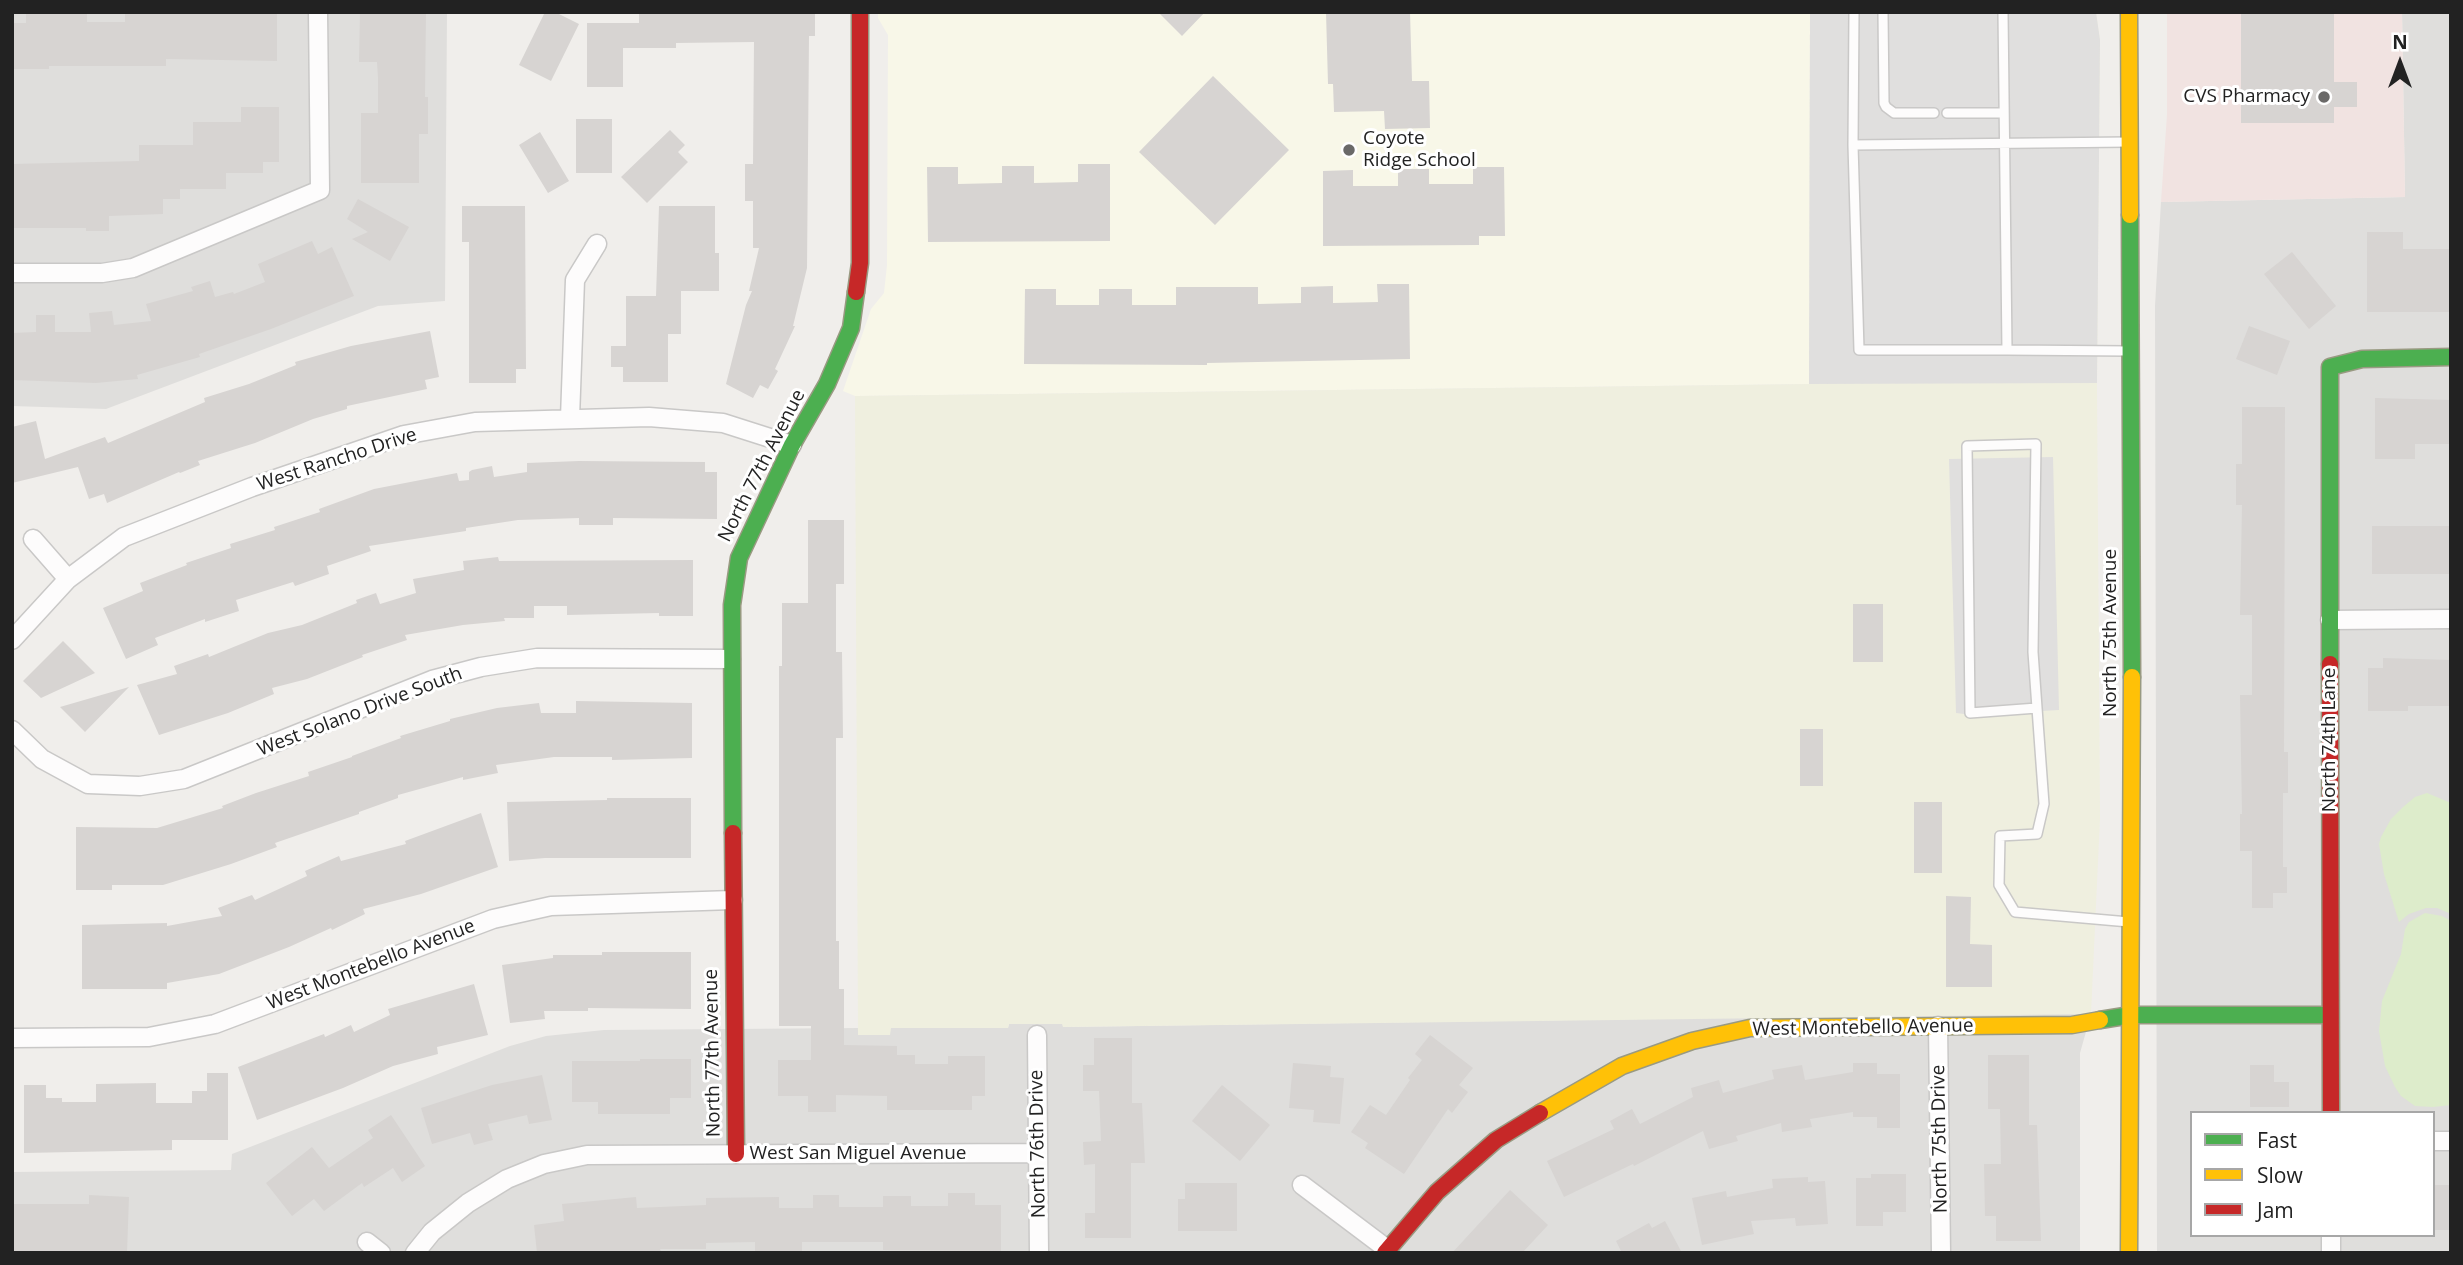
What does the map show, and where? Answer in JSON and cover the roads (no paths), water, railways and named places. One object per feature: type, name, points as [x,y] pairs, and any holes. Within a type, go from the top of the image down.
[{"type":"street","points":[[12,273],[102,272],[133,268],[320,190],[318,12]]},
{"type":"street","name":"North 77th Avenue","points":[[736,1154],[732,605],[739,558],[792,445],[827,384],[851,328],[860,263],[860,12]]},
{"type":"street","name":"North 75th Avenue","points":[[2129,1253],[2130,12]]},
{"type":"street","points":[[570,418],[575,279],[597,244]]},
{"type":"street","name":"North 74th Lane","points":[[2331,1111],[2330,367],[2362,359],[2451,357]]},
{"type":"street","name":"West Rancho Drive","points":[[12,640],[68,579],[124,537],[252,487],[404,435],[475,422],[649,417],[723,423],[792,445]]},
{"type":"street","points":[[33,539],[68,579]]},
{"type":"street","points":[[2330,620],[2451,619]]},
{"type":"street","name":"West Solano Drive South","points":[[12,730],[42,759],[88,784],[139,786],[184,779],[432,680],[481,667],[537,658],[731,659]]},
{"type":"street","name":"West Montebello Avenue","points":[[12,1038],[149,1037],[215,1024],[493,919],[551,906],[733,900]]},
{"type":"street","name":"West Montebello Avenue","points":[[1386,1251],[1437,1192],[1496,1140],[1563,1098],[1622,1066],[1692,1041],[1750,1028],[2081,1024],[2131,1015],[2330,1015]]},
{"type":"street","name":"North 75th Drive","points":[[1938,1026],[1941,1253]]},
{"type":"street","name":"North 76th Drive","points":[[1037,1035],[1039,1253]]},
{"type":"street","name":"West San Miguel Avenue","points":[[415,1253],[432,1232],[468,1203],[507,1179],[544,1164],[587,1155],[1038,1153]]},
{"type":"street","points":[[1302,1185],[1386,1251]]},
{"type":"lane","points":[[1854,12],[1853,145],[1859,349],[2131,351]]},
{"type":"lane","points":[[1883,12],[1886,107],[1894,113],[1934,113]]},
{"type":"lane","points":[[2003,12],[2007,350]]},
{"type":"lane","points":[[1947,113],[2004,113]]},
{"type":"lane","points":[[1853,145],[2131,142]]},
{"type":"lane","points":[[2037,708],[1970,712],[1967,446],[2036,444],[2034,652],[2044,803],[2037,834],[2000,836],[1999,886],[2015,912],[2131,923]]},
{"type":"place","name":"CVS Pharmacy","points":[[2324,97]]},
{"type":"place","name":"Coyote Ridge School","points":[[1349,150]]}]
